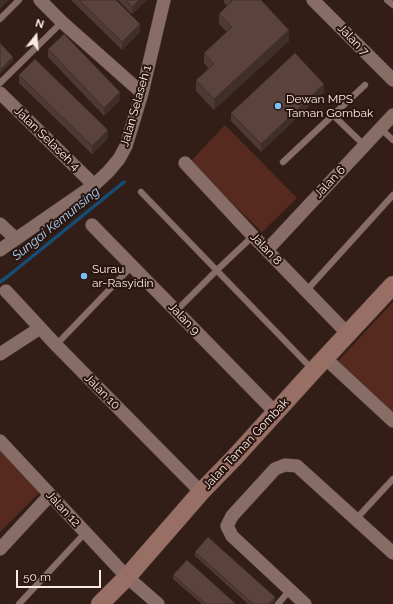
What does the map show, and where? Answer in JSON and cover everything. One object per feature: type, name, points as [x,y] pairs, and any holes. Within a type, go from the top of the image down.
[{"type":"street","points":[[40,0],[62,22],[142,93]]},
{"type":"street","name":"Jalan Selaseh 1","points":[[0,250],[94,184],[108,172],[119,159],[126,146],[142,93],[164,0]]},
{"type":"street","name":"Jalan 7","points":[[313,0],[393,80]]},
{"type":"street","name":"Jalan Selaseh 4","points":[[0,92],[94,184]]},
{"type":"street","name":"Jalan 6","points":[[267,250],[393,115]]},
{"type":"street","name":"Jalan 8","points":[[185,163],[348,334]]},
{"type":"street","points":[[0,224],[16,238]]},
{"type":"street","name":"Jalan 9","points":[[92,225],[275,412]]},
{"type":"street","name":"Jalan Taman Gombak","points":[[100,604],[127,577],[201,492],[392,287]]},
{"type":"street","name":"Jalan 10","points":[[6,291],[56,345],[201,492]]},
{"type":"street","points":[[0,354],[40,328]]},
{"type":"street","points":[[319,364],[393,421]]},
{"type":"street","name":"Jalan 12","points":[[0,441],[85,533],[152,602]]},
{"type":"street","points":[[306,604],[232,536],[227,526],[232,516],[275,469],[285,465],[297,466],[393,554]]},
{"type":"street","points":[[0,549],[50,495]]},
{"type":"lane","points":[[0,19],[19,0]]},
{"type":"lane","points":[[388,0],[393,5]]},
{"type":"lane","points":[[0,83],[62,22]]},
{"type":"lane","points":[[283,162],[365,85]]},
{"type":"lane","points":[[333,115],[364,145]]},
{"type":"lane","points":[[381,129],[393,140]]},
{"type":"lane","points":[[141,192],[217,270],[319,364]]},
{"type":"lane","points":[[306,291],[393,195]]},
{"type":"lane","points":[[176,311],[253,236]]},
{"type":"lane","points":[[56,345],[132,266]]},
{"type":"lane","points":[[356,519],[393,479]]},
{"type":"lane","points":[[19,604],[85,533]]},
{"type":"lane","points":[[278,604],[291,590]]},
{"type":"shaded area","points":[[225,125],[297,198],[262,232],[190,162]]},
{"type":"shaded area","points":[[393,302],[393,412],[338,361]]},
{"type":"shaded area","points":[[0,448],[42,490],[0,532]]},
{"type":"building","points":[[79,0],[116,0],[140,24],[122,42]]},
{"type":"building","points":[[126,0],[139,0],[132,7]]},
{"type":"building","points":[[231,0],[261,0],[289,30],[214,99],[196,80],[214,64],[204,53],[232,27],[219,14],[232,1]]},
{"type":"building","points":[[64,34],[120,92],[104,108],[48,49]]},
{"type":"building","points":[[0,43],[13,57],[0,70]]},
{"type":"building","name":"Dewan MPS Taman Gombak","points":[[295,53],[324,84],[261,144],[231,113]]},
{"type":"building","points":[[35,59],[108,130],[92,146],[19,75]]},
{"type":"building","points":[[208,537],[275,597],[269,604],[253,604],[195,552]]},
{"type":"building","points":[[187,560],[236,604],[206,604],[173,575]]},
{"type":"waterway","name":"Sungai Kemunsing","points":[[0,282],[124,182]]},
{"type":"place","name":"Dewan MPS Taman Gombak","points":[[278,106]]},
{"type":"place","name":"Surau ar-Rasyidin","points":[[84,276]]}]
